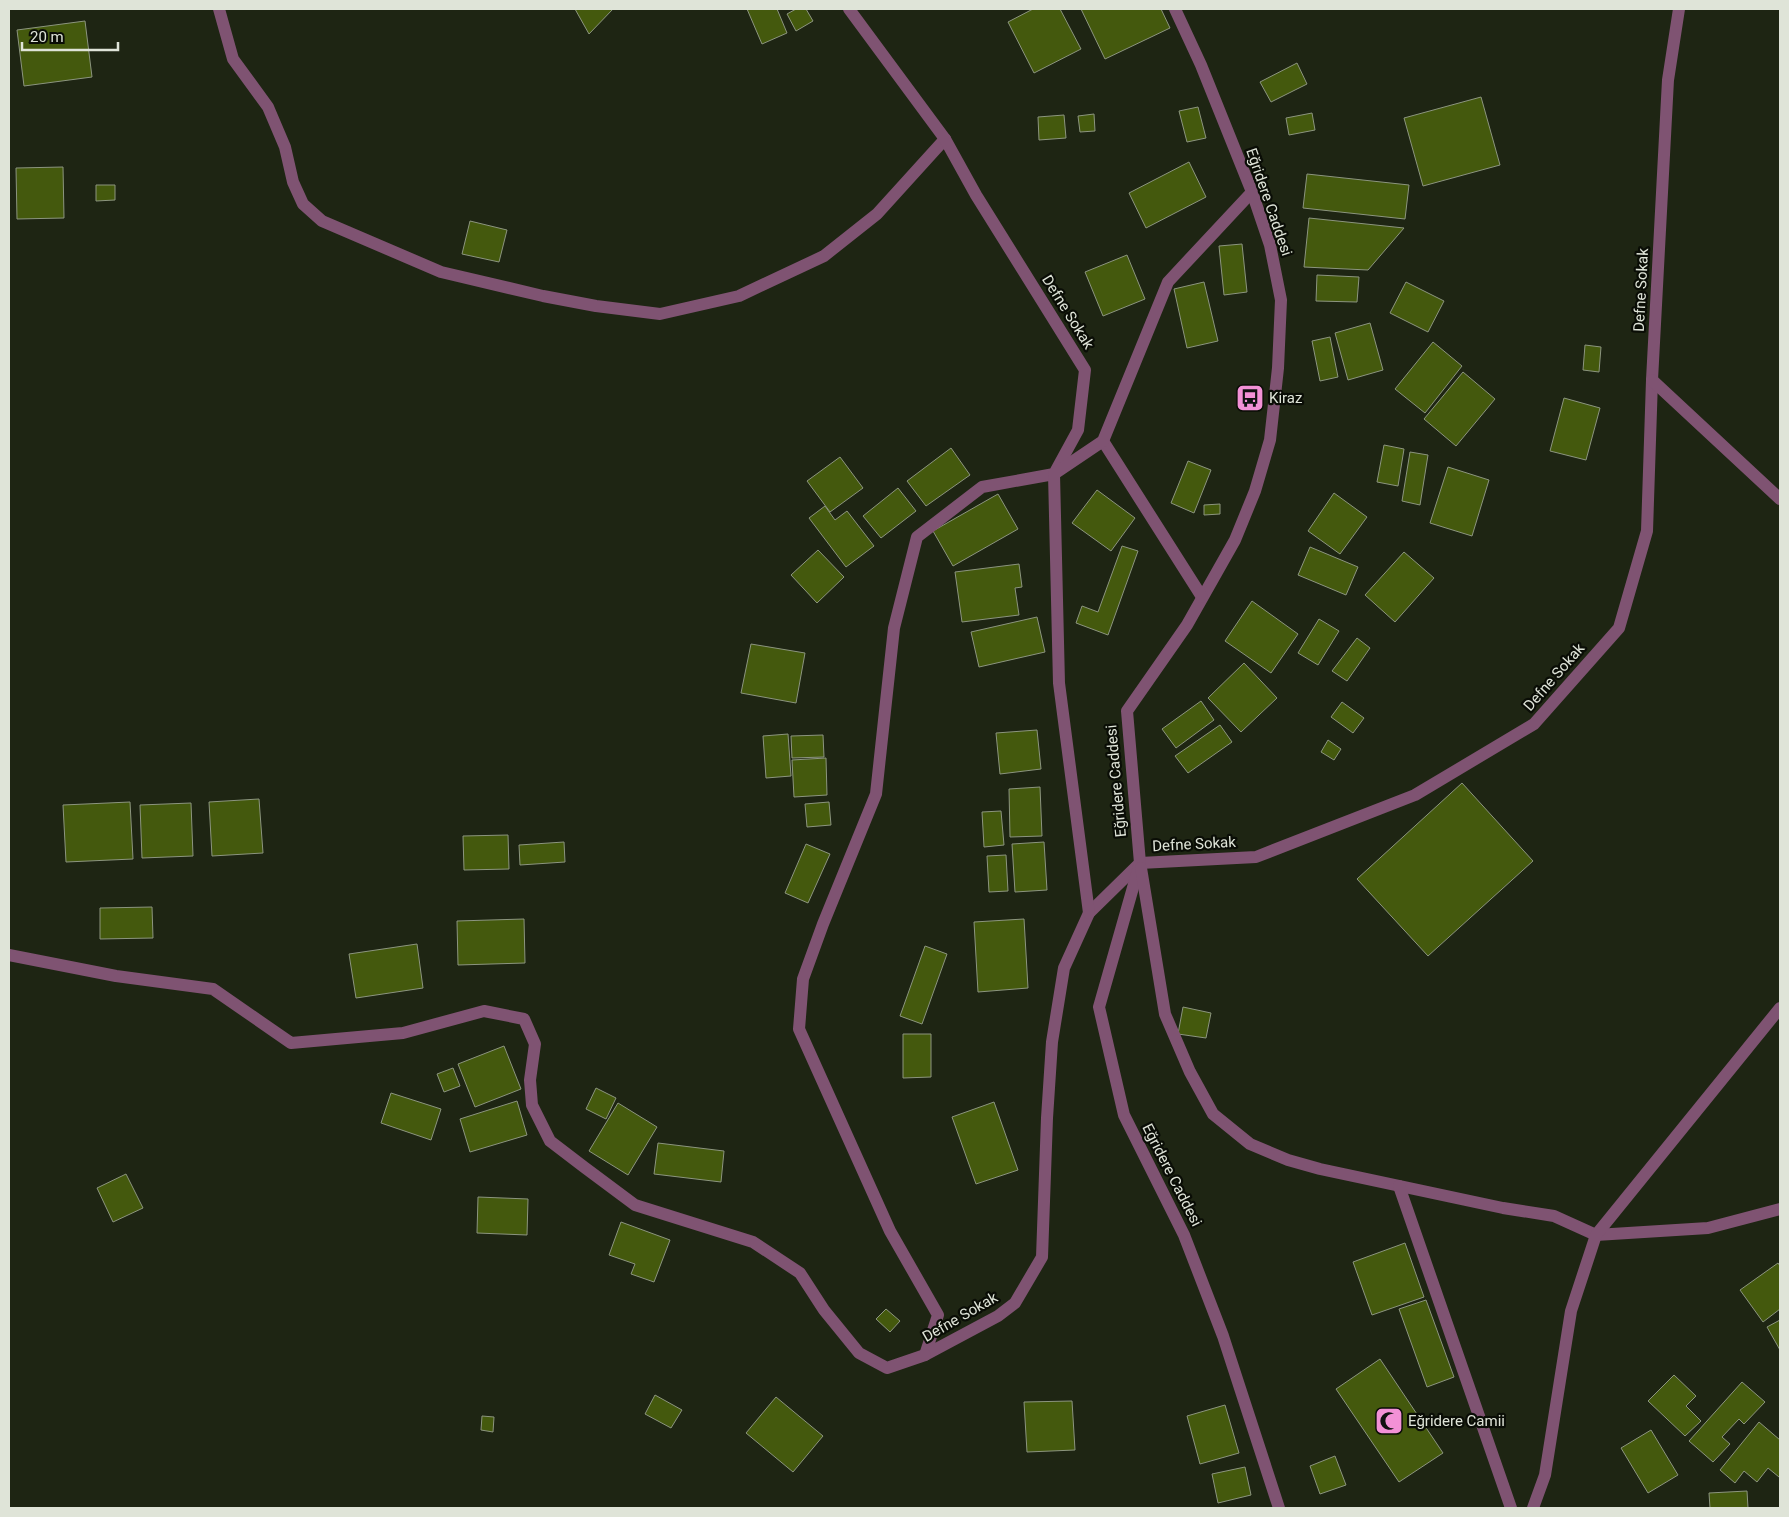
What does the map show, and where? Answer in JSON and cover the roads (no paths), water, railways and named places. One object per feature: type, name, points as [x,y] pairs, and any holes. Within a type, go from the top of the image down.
[{"type":"street","points":[[219,9],[233,59],[268,107],[285,147],[293,182],[303,204],[322,221],[441,272],[543,296],[596,306],[660,314],[739,296],[824,256],[877,214],[945,138]]},
{"type":"street","name":"Defne Sokak","points":[[849,9],[945,138],[976,195],[1085,370],[1078,430],[1054,474],[982,487],[917,538],[894,628],[876,794],[822,924],[803,979],[799,1029],[890,1231],[938,1315],[925,1355]]},
{"type":"street","name":"Eğridere Caddesi","points":[[1175,9],[1201,65],[1252,192],[1270,246],[1281,300],[1278,368],[1270,440],[1255,491],[1235,540],[1187,626],[1127,711],[1140,863],[1099,1007],[1124,1115],[1188,1244],[1223,1336],[1279,1508]]},
{"type":"street","name":"Defne Sokak","points":[[925,1355],[998,1316],[1015,1303],[1042,1257],[1052,1042],[1064,968],[1089,913],[1140,863],[1256,857],[1414,795],[1534,724],[1619,628],[1647,531],[1652,380],[1668,80],[1679,9]]},
{"type":"street","points":[[1089,913],[1060,683],[1054,474],[1103,441],[1168,282],[1252,192]]},
{"type":"street","points":[[1652,380],[1780,499]]},
{"type":"street","points":[[1103,441],[1202,597]]},
{"type":"street","points":[[1140,863],[1166,1014],[1190,1072],[1213,1114],[1250,1144],[1288,1160],[1503,1208],[1554,1216],[1596,1235],[1708,1228],[1780,1209]]},
{"type":"street","points":[[9,955],[116,976],[213,989],[291,1043],[402,1033],[484,1011],[524,1019],[535,1044],[530,1080],[532,1105],[550,1141],[635,1205],[753,1242],[800,1273],[824,1310],[859,1352],[887,1368],[925,1355]]},
{"type":"street","points":[[1533,1508],[1546,1474],[1571,1312],[1596,1235],[1780,1008]]},
{"type":"street","points":[[1400,1186],[1511,1508]]},
{"type":"place","name":"Kiraz","points":[[1250,398]]},
{"type":"place","name":"Eğridere Camii","points":[[1389,1421]]}]
